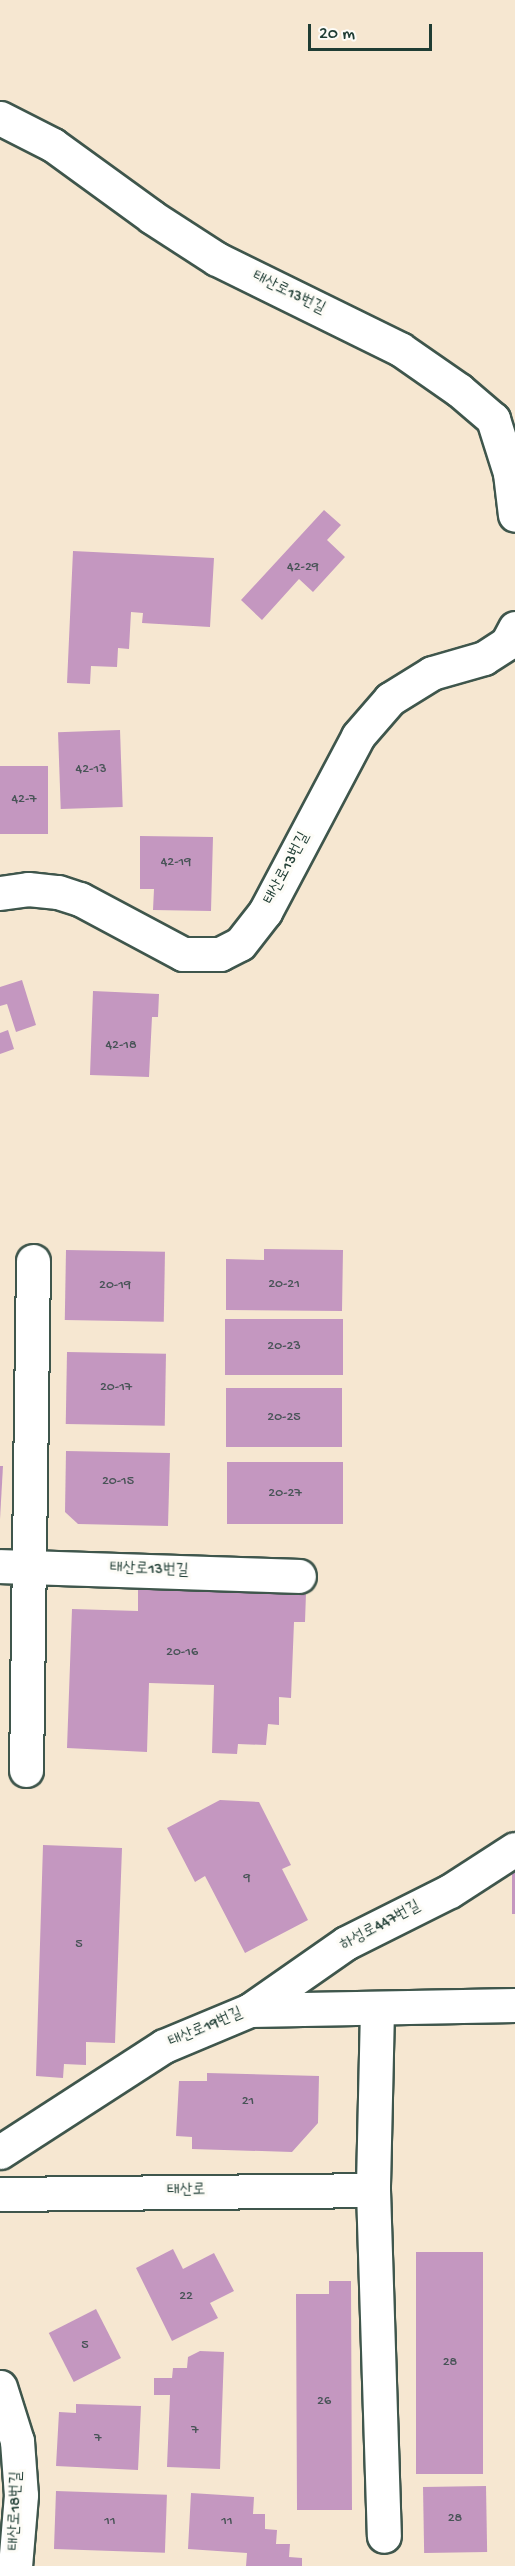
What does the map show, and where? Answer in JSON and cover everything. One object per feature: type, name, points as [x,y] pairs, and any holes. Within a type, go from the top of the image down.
[{"type":"street","name":"태산로13번길","points":[[0,117],[53,145],[152,217],[217,259],[400,349],[459,390],[493,419],[510,473],[515,514]]},
{"type":"street","name":"태산로13번길","points":[[0,893],[28,889],[58,892],[80,899],[183,954],[220,954],[240,944],[265,912],[358,736],[390,699],[432,674],[484,658],[512,641]]},
{"type":"street","points":[[26,1770],[15,1567],[33,1261]]},
{"type":"street","name":"태산로13번길","points":[[15,1567],[299,1576]]},
{"type":"street","name":"하성로447번길","points":[[250,2010],[346,1943],[450,1891],[515,1849]]},
{"type":"street","name":"태산로19번길","points":[[0,2152],[164,2046],[250,2010],[515,2005]]},
{"type":"street","points":[[377,2009],[373,2190],[384,2536]]},
{"type":"street","name":"태산로","points":[[0,2194],[373,2190]]},
{"type":"street","name":"태산로18번길","points":[[0,2387],[17,2441],[21,2495],[15,2566]]},
{"type":"building","points":[[324,510],[341,525],[327,540],[345,557],[313,592],[299,579],[262,620],[241,600]]},
{"type":"building","points":[[73,551],[214,558],[210,627],[142,623],[143,613],[131,612],[129,649],[118,648],[117,667],[91,666],[90,684],[67,683]]},
{"type":"building","points":[[120,730],[123,807],[61,809],[58,732]]},
{"type":"building","points":[[0,766],[48,766],[48,834],[0,834]]},
{"type":"building","points":[[140,836],[213,837],[211,911],[153,910],[154,889],[140,889]]},
{"type":"building","points":[[22,980],[36,1025],[16,1032],[7,1004],[0,1006],[0,987]]},
{"type":"building","points":[[93,991],[159,994],[158,1017],[152,1017],[149,1077],[90,1075]]},
{"type":"building","points":[[8,1030],[14,1049],[0,1054],[0,1033]]},
{"type":"building","points":[[264,1249],[343,1250],[342,1311],[226,1310],[226,1259],[264,1260]]},
{"type":"building","points":[[66,1250],[165,1252],[164,1322],[65,1320]]},
{"type":"building","points":[[225,1319],[343,1319],[343,1375],[225,1375]]},
{"type":"building","points":[[67,1352],[166,1354],[165,1426],[66,1424]]},
{"type":"building","points":[[226,1388],[342,1388],[342,1447],[226,1447]]},
{"type":"building","points":[[66,1451],[170,1453],[168,1526],[78,1524],[65,1512]]},
{"type":"building","points":[[227,1462],[343,1462],[343,1524],[227,1524]]},
{"type":"building","points":[[0,1466],[3,1466],[0,1519]]},
{"type":"building","points":[[138,1587],[306,1593],[305,1622],[294,1622],[291,1698],[279,1697],[279,1725],[268,1724],[266,1745],[238,1744],[237,1754],[212,1753],[214,1685],[149,1683],[147,1752],[67,1748],[72,1609],[138,1611]]},
{"type":"building","points":[[220,1800],[259,1802],[291,1865],[282,1869],[308,1920],[245,1953],[205,1876],[195,1882],[167,1828]]},
{"type":"building","points":[[43,1845],[122,1848],[115,2043],[86,2042],[86,2065],[64,2064],[63,2078],[36,2076]]},
{"type":"building","points":[[512,1870],[515,1870],[515,1914],[512,1914]]},
{"type":"building","points":[[207,2073],[319,2076],[318,2123],[292,2152],[192,2149],[192,2137],[176,2136],[179,2081],[207,2081]]},
{"type":"building","points":[[173,2249],[183,2269],[214,2253],[234,2291],[210,2303],[218,2318],[172,2341],[136,2268]]},
{"type":"building","points":[[416,2252],[483,2252],[483,2474],[416,2474]]},
{"type":"building","points":[[329,2281],[351,2281],[352,2510],[297,2510],[296,2294],[329,2294]]},
{"type":"building","points":[[96,2309],[121,2358],[74,2382],[49,2333]]},
{"type":"building","points":[[200,2351],[224,2352],[220,2469],[167,2467],[170,2395],[154,2395],[154,2378],[172,2378],[173,2368],[187,2368],[188,2357]]},
{"type":"building","points":[[76,2404],[141,2406],[138,2470],[56,2466],[59,2412],[76,2413]]},
{"type":"building","points":[[486,2486],[487,2552],[424,2553],[423,2487]]},
{"type":"building","points":[[56,2491],[167,2495],[165,2553],[54,2549]]},
{"type":"building","points":[[191,2493],[254,2497],[253,2514],[265,2514],[265,2529],[277,2530],[276,2544],[290,2544],[289,2557],[302,2558],[302,2566],[246,2566],[247,2553],[188,2549]]}]
